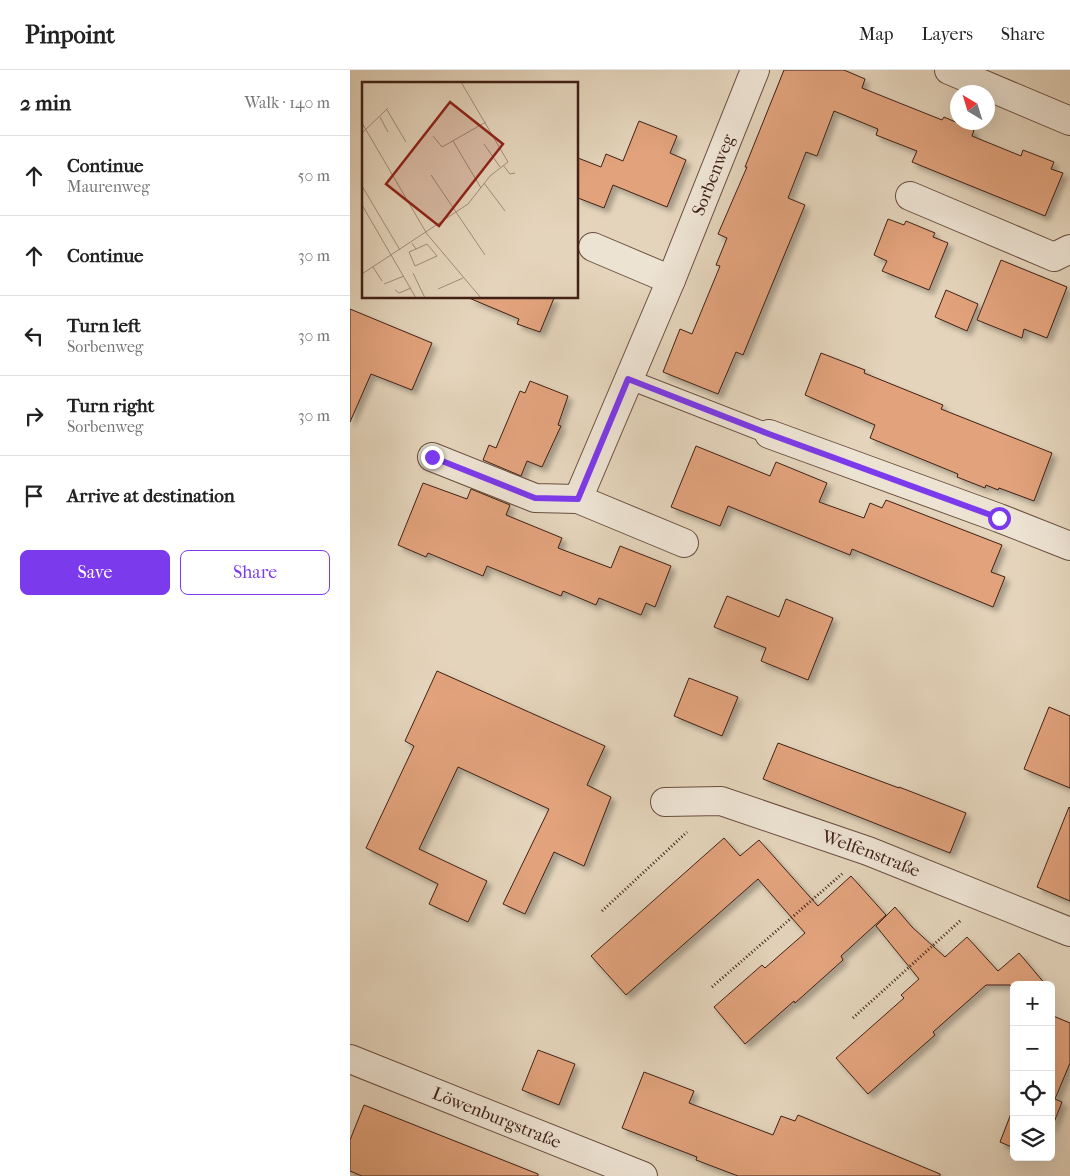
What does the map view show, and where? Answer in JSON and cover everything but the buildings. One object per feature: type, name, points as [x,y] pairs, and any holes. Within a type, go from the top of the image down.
[{"type":"street","name":"Sorbenweg","points":[[578,499],[671,280],[755,70]]},
{"type":"street","points":[[949,70],[1070,121]]},
{"type":"street","points":[[910,196],[1054,257],[1070,249]]},
{"type":"street","points":[[593,247],[671,280]]},
{"type":"street","points":[[769,434],[1070,546]]},
{"type":"street","points":[[432,457],[535,498],[578,499],[684,543]]},
{"type":"street","name":"Welfenstraße","points":[[665,802],[721,801],[868,851],[1070,932]]},
{"type":"street","name":"Löwenburgstraße","points":[[350,1058],[643,1176]]},
{"type":"lane","points":[[628,379],[769,434]]},
{"type":"path","points":[[602,912],[721,801]]},
{"type":"path","points":[[712,987],[868,851]]},
{"type":"path","points":[[853,1018],[986,898]]},
{"type":"route","points":[[432,457],[535,498],[578,499],[628,379],[769,434],[999,518]]}]
